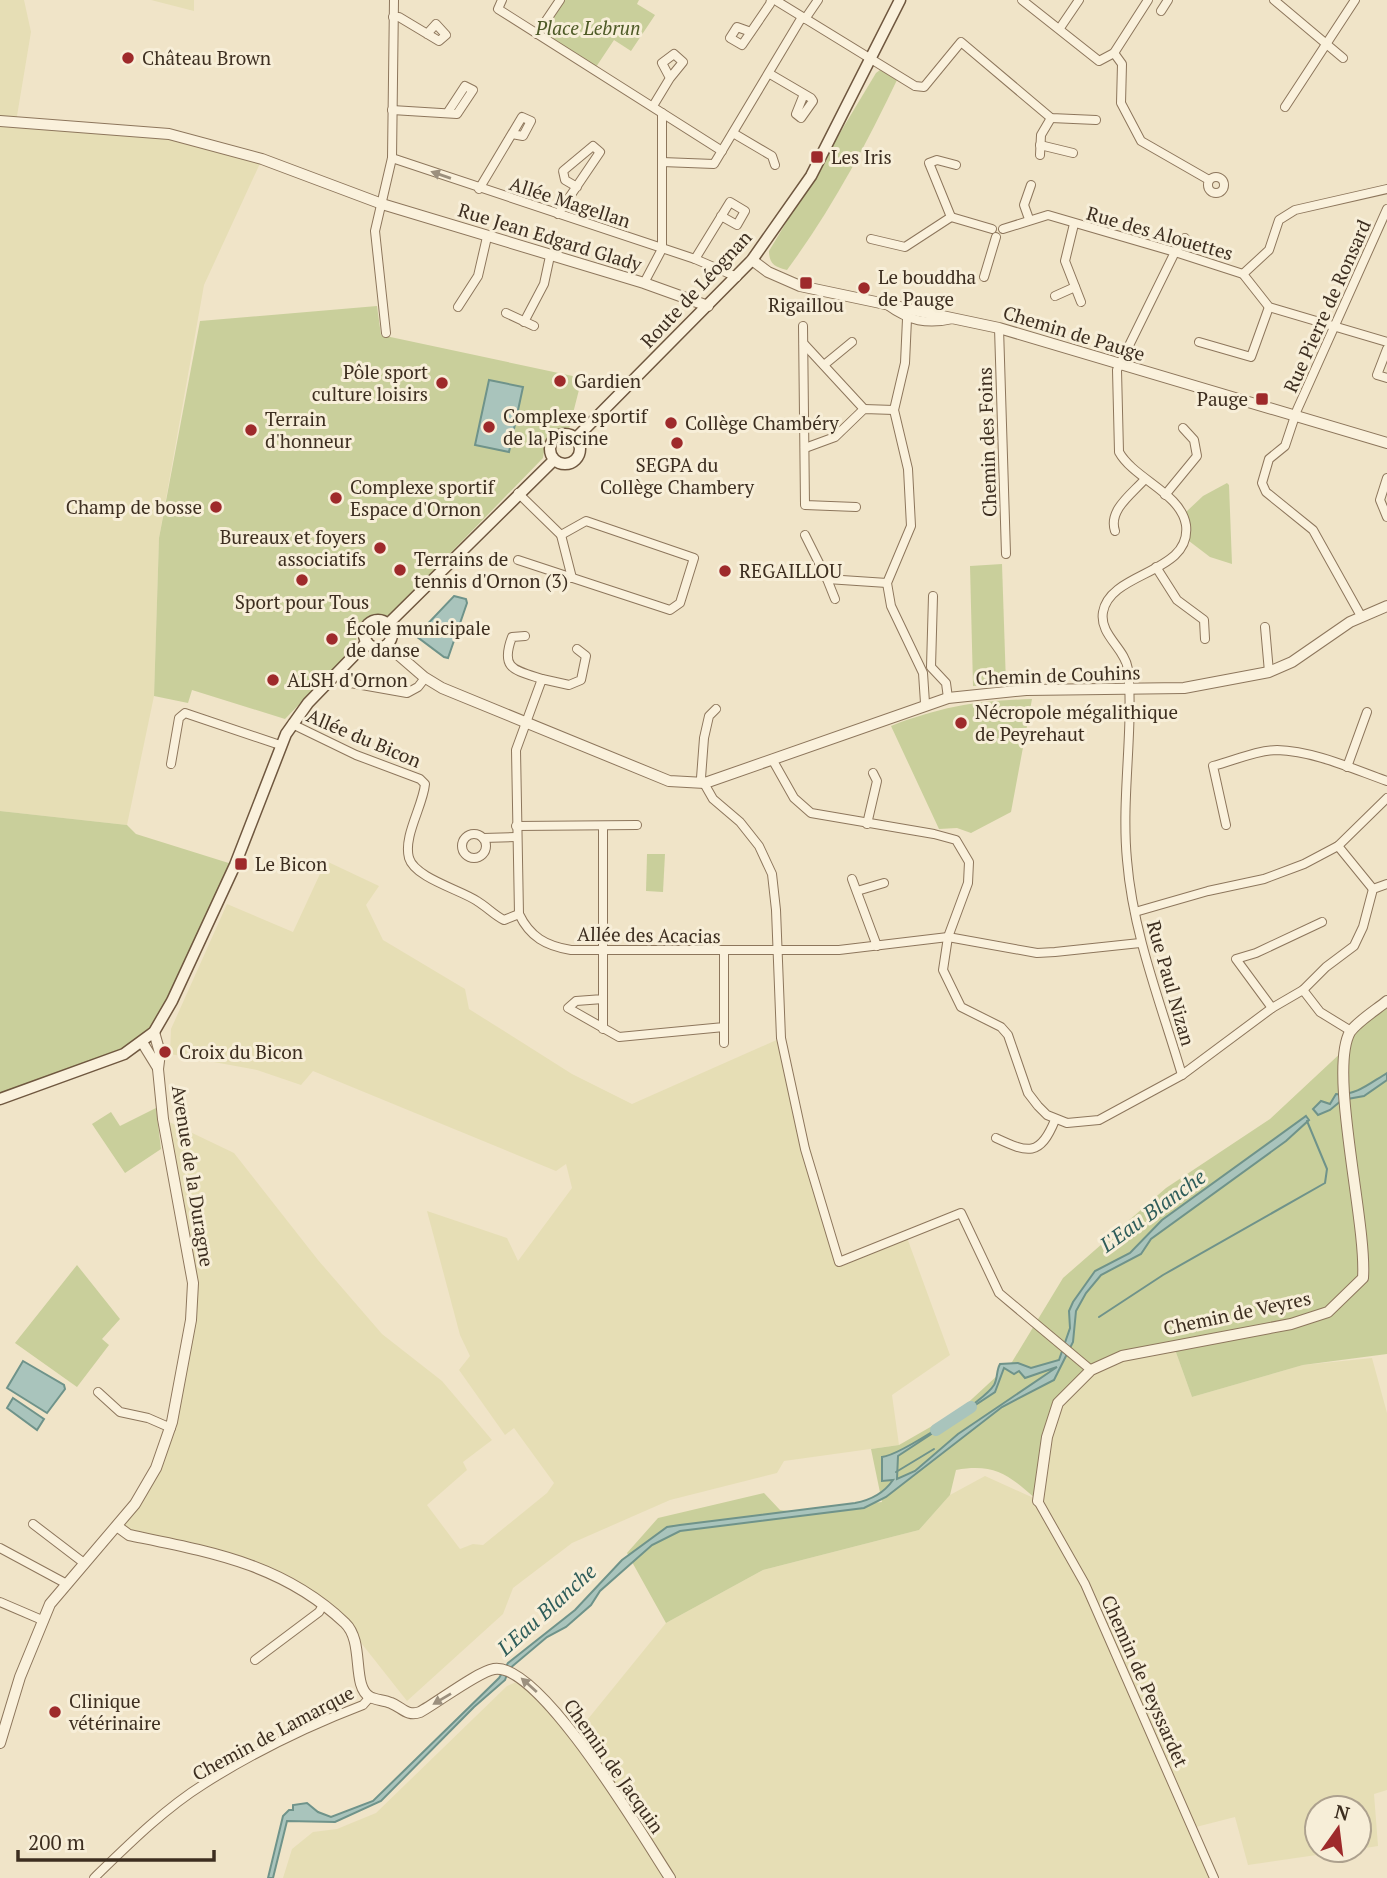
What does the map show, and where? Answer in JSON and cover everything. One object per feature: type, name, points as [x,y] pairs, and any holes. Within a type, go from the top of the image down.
[{"type":"main road","name":"Route de Léognan","points":[[576,438],[752,260],[811,176],[900,0]]},
{"type":"main road","points":[[563,434],[576,438],[581,452],[576,460],[567,465],[554,460],[550,451],[555,438],[563,434]]},
{"type":"main road","points":[[388,624],[554,460]]},
{"type":"main road","points":[[380,620],[388,624],[392,634],[387,645],[374,647],[367,642],[364,633],[367,625],[380,620]]},
{"type":"main road","points":[[0,1099],[124,1054],[154,1032],[173,1001],[239,857],[280,745],[292,724],[367,642]]},
{"type":"street","points":[[386,333],[375,231],[392,158],[394,0]]},
{"type":"street","points":[[537,34],[557,0]]},
{"type":"street","points":[[751,32],[773,0],[871,61],[877,61],[915,86],[924,87],[961,42],[1051,117],[1096,120]]},
{"type":"street","points":[[662,162],[714,164],[804,18],[818,0]]},
{"type":"street","points":[[1022,0],[1099,61],[1114,53],[1147,0]]},
{"type":"street","points":[[1060,28],[1079,0]]},
{"type":"street","points":[[1161,11],[1168,0]]},
{"type":"street","points":[[1274,0],[1343,58]]},
{"type":"street","points":[[1285,107],[1355,0]]},
{"type":"street","points":[[500,5],[537,34],[722,151]]},
{"type":"street","points":[[393,17],[399,17],[427,34]]},
{"type":"street","points":[[1114,53],[1122,64],[1121,103],[1141,141],[1209,180]]},
{"type":"street","points":[[770,74],[804,94]]},
{"type":"street","points":[[653,106],[670,78]]},
{"type":"street","points":[[392,110],[448,112]]},
{"type":"street","points":[[644,283],[662,249],[662,113]]},
{"type":"street","points":[[1040,155],[1041,135],[1051,117]]},
{"type":"street","name":"Rue Jean Edgard Glady","points":[[0,121],[169,134],[290,168],[382,204],[644,283],[708,306]]},
{"type":"street","points":[[733,133],[772,156],[775,165]]},
{"type":"street","points":[[479,188],[512,134]]},
{"type":"street","points":[[1040,145],[1073,153]]},
{"type":"street","points":[[558,214],[577,187],[600,152],[593,146],[563,171],[565,180],[577,187]]},
{"type":"street","name":"Allée Magellan","points":[[392,158],[737,276]]},
{"type":"street","points":[[956,164],[937,160],[929,163],[951,217],[994,233],[984,277]]},
{"type":"street","points":[[1029,219],[1024,205],[1031,185]]},
{"type":"street","points":[[1243,274],[1269,250],[1279,220],[1295,210],[1387,188]]},
{"type":"street","name":"Rue Pierre de Ronsard","points":[[1360,616],[1311,527],[1263,488],[1268,461],[1285,446],[1295,415],[1387,209]]},
{"type":"street","name":"Rue des Alouettes","points":[[994,233],[1003,233],[1003,229],[1048,215],[1243,274],[1269,307]]},
{"type":"street","points":[[695,260],[721,216]]},
{"type":"street","points":[[871,239],[905,247],[951,217]]},
{"type":"street","points":[[1074,224],[1065,261],[1081,302]]},
{"type":"street","points":[[457,307],[478,276],[487,237]]},
{"type":"street","points":[[1183,428],[1194,440],[1197,456],[1165,495],[1125,460],[1118,448],[1115,377],[1175,252],[1185,237]]},
{"type":"street","points":[[524,322],[544,284],[550,256]]},
{"type":"street","name":"Chemin de Pauge","points":[[752,260],[786,281],[844,296],[882,301],[999,328],[1387,443]]},
{"type":"street","points":[[1055,296],[1075,287]]},
{"type":"street","points":[[882,301],[907,318],[935,323],[958,319]]},
{"type":"street","points":[[1199,342],[1251,357],[1269,307],[1387,342]]},
{"type":"street","points":[[506,313],[534,326]]},
{"type":"street","points":[[907,318],[905,363],[894,410],[908,469],[911,527],[887,583],[891,606],[923,673],[925,703]]},
{"type":"street","points":[[803,326],[805,505],[856,507]]},
{"type":"street","name":"Chemin des Foins","points":[[999,328],[1006,554]]},
{"type":"street","points":[[824,365],[852,342]]},
{"type":"street","points":[[804,344],[864,408],[894,410]]},
{"type":"street","points":[[1387,349],[1377,374],[1387,378]]},
{"type":"street","points":[[805,448],[835,437],[864,408]]},
{"type":"street","points":[[1387,478],[1380,497],[1387,516]]},
{"type":"street","points":[[1115,531],[1112,522],[1115,513],[1145,479]]},
{"type":"street","points":[[518,493],[561,535],[572,578]]},
{"type":"street","name":"Rue Paul Nizan","points":[[1165,495],[1181,513],[1186,526],[1185,538],[1177,552],[1112,594],[1104,608],[1104,625],[1127,664],[1126,845],[1140,943],[1182,1075]]},
{"type":"street","points":[[518,560],[670,610],[680,603],[694,558],[586,521],[561,535]]},
{"type":"street","points":[[805,535],[835,599]]},
{"type":"street","points":[[1156,567],[1177,600],[1204,620],[1205,639]]},
{"type":"street","points":[[827,579],[887,583]]},
{"type":"street","points":[[933,596],[931,667],[946,683],[948,698]]},
{"type":"street","name":"Chemin de Couhins","points":[[387,645],[425,678],[442,688],[669,781],[705,783],[925,703],[948,698],[1026,690],[1184,688],[1269,672],[1292,662],[1326,636],[1360,616],[1387,606]]},
{"type":"street","points":[[1265,627],[1269,672]]},
{"type":"street","points":[[526,636],[512,636],[506,655],[508,662],[519,671],[569,685],[581,680],[586,656],[577,649]]},
{"type":"street","points":[[345,682],[407,693],[418,687],[425,678]]},
{"type":"street","points":[[519,914],[516,750],[542,678]]},
{"type":"street","points":[[716,709],[709,716],[700,771],[713,799],[740,822],[763,855],[772,874],[781,1038],[805,1149],[839,1262],[961,1213],[999,1293],[1086,1363],[1091,1370]]},
{"type":"street","points":[[1347,767],[1367,712]]},
{"type":"street","points":[[172,764],[179,718],[185,713],[280,745]]},
{"type":"street","name":"Allée du Bicon","points":[[292,724],[356,755],[425,783],[410,841],[410,858],[414,865],[429,877],[476,900],[504,920],[519,914]]},
{"type":"street","points":[[1226,825],[1213,766],[1275,750],[1347,767],[1387,781]]},
{"type":"street","points":[[772,759],[794,798],[811,813],[956,840],[970,862],[968,883],[948,937],[943,970],[956,998],[972,1015],[1001,1027],[1008,1035],[1028,1093],[1038,1107],[1055,1120],[1077,1124],[1099,1120],[1140,1095],[1182,1075],[1272,1008],[1303,990],[1326,967],[1354,946],[1363,927],[1373,889]]},
{"type":"street","points":[[867,824],[877,781],[873,774]]},
{"type":"street","points":[[1135,912],[1264,879],[1338,846],[1387,798]]},
{"type":"street","points":[[516,826],[637,825]]},
{"type":"street","points":[[603,826],[603,1029]]},
{"type":"street","points":[[483,838],[516,837]]},
{"type":"street","points":[[1338,846],[1373,889]]},
{"type":"street","points":[[852,879],[877,946]]},
{"type":"street","points":[[858,891],[884,883]]},
{"type":"street","points":[[1373,889],[1387,884]]},
{"type":"street","name":"Allée des Acacias","points":[[519,914],[534,936],[544,943],[571,950],[839,950],[948,937],[1037,953],[1140,943]]},
{"type":"street","points":[[1272,1008],[1236,959],[1256,953],[1322,922]]},
{"type":"street","points":[[724,952],[724,1043]]},
{"type":"street","points":[[1303,990],[1320,1012],[1351,1031],[1387,1001]]},
{"type":"street","points":[[603,999],[576,1001],[569,1008],[619,1037],[724,1027]]},
{"type":"street","name":"Chemin de Veyres","points":[[1038,1501],[1047,1437],[1058,1403],[1091,1370],[1122,1356],[1291,1324],[1328,1312],[1363,1278],[1364,1255],[1346,1097],[1345,1049],[1351,1031]]},
{"type":"street","name":"Avenue de la Duragne","points":[[0,1743],[16,1689],[42,1620],[65,1583],[118,1528],[156,1468],[171,1428],[191,1320],[193,1283],[163,1119],[158,1069],[160,1053],[154,1032]]},
{"type":"street","name":"Avenue de la Duragne","points":[[142,1042],[158,1069]]},
{"type":"street","points":[[996,1138],[1022,1150],[1037,1148],[1048,1138],[1055,1120]]},
{"type":"street","points":[[98,1392],[120,1412],[148,1418],[171,1428]]},
{"type":"street","name":"Chemin de Peyssardet","points":[[1038,1501],[1085,1584],[1214,1878]]},
{"type":"street","points":[[33,1524],[84,1563]]},
{"type":"street","points":[[118,1528],[130,1535],[214,1554],[281,1577],[323,1605],[352,1631],[358,1654],[360,1682],[370,1697]]},
{"type":"street","points":[[0,1548],[65,1583]]},
{"type":"street","points":[[0,1602],[42,1620]]},
{"type":"street","points":[[255,1660],[319,1612],[323,1605]]},
{"type":"street","name":"Chemin de Jacquin","points":[[370,1697],[416,1714],[488,1671],[506,1670],[534,1688],[575,1735],[670,1878]]},
{"type":"street","name":"Chemin de Lamarque","points":[[94,1878],[134,1839],[203,1784],[291,1736],[363,1705],[370,1697]]},
{"type":"shaded area","points":[[0,0],[24,0],[31,32],[16,122],[148,129],[262,159],[204,285],[159,538],[154,696],[127,825],[0,811]]},
{"type":"shaded area","points":[[151,0],[194,0],[194,11]]},
{"type":"shaded area","points":[[326,861],[379,886],[366,905],[383,940],[465,989],[469,1009],[572,1074],[632,1104],[781,1038],[840,1262],[906,1235],[950,1355],[892,1395],[899,1445],[784,1461],[777,1473],[670,1500],[572,1543],[513,1588],[503,1614],[407,1701],[347,1625],[291,1581],[118,1528],[162,1455],[193,1305],[163,1119],[234,1153],[318,1260],[382,1334],[442,1381],[492,1440],[463,1462],[467,1470],[427,1505],[460,1549],[473,1544],[483,1545],[547,1493],[554,1483],[514,1428],[505,1435],[459,1370],[470,1356],[460,1335],[427,1211],[507,1238],[518,1261],[572,1188],[566,1164],[556,1171],[313,1071],[301,1085],[257,1070],[170,1054],[171,1029],[227,904],[293,932]]},
{"type":"shaded area","points":[[1173,1344],[1192,1397],[1303,1365],[1372,1358],[1387,1413],[1387,1790],[1374,1794],[1378,1846],[1373,1847],[1373,1794],[1303,1794],[1303,1857],[1248,1865],[1235,1817],[1192,1828],[1214,1878],[283,1878],[292,1849],[313,1832],[337,1829],[376,1813],[507,1686],[524,1679],[575,1735],[666,1623],[763,1570],[919,1530],[950,1495],[985,1476],[1038,1500],[1058,1403],[1091,1370]]},
{"type":"green space","name":"Place Lebrun","points":[[565,0],[639,0],[637,4],[655,15],[631,51],[614,40],[596,67],[547,36],[546,30]]},
{"type":"green space","points":[[880,70],[897,80],[860,154],[833,201],[787,270],[776,266],[770,259],[769,251]]},
{"type":"green space","name":"Complexe sportif Espace d'Ornon","points":[[377,306],[381,335],[582,378],[569,429],[550,437],[543,458],[390,615],[366,619],[358,630],[355,647],[285,719],[192,690],[188,703],[154,696],[159,538],[200,321]]},
{"type":"green space","points":[[1227,483],[1232,564],[1210,557],[1189,541],[1190,523],[1186,512],[1203,496]]},
{"type":"green space","points":[[1002,564],[1006,684],[973,686],[970,566]]},
{"type":"green space","points":[[1032,699],[1011,812],[971,833],[957,828],[939,829],[891,726],[961,706]]},
{"type":"green space","points":[[0,811],[127,825],[136,834],[235,865],[172,1001],[142,1042],[0,1099]]},
{"type":"green space","points":[[647,854],[665,854],[663,892],[646,891]]},
{"type":"green space","points":[[1387,1001],[1387,1354],[1303,1365],[1192,1397],[1173,1344],[1091,1370],[1058,1403],[1038,1501],[1001,1473],[981,1468],[956,1470],[950,1495],[919,1530],[763,1570],[666,1623],[627,1553],[658,1518],[764,1493],[780,1510],[788,1511],[882,1502],[871,1449],[899,1445],[960,1410],[1012,1362],[1063,1278],[1166,1188],[1270,1119],[1345,1049],[1351,1031]]},
{"type":"green space","points":[[156,1108],[161,1149],[125,1173],[92,1124],[111,1112],[120,1126]]},
{"type":"green space","points":[[77,1265],[120,1319],[102,1339],[109,1345],[77,1387],[15,1343]]},
{"type":"water","points":[[489,380],[523,387],[509,452],[475,445]]},
{"type":"water","points":[[454,596],[466,599],[467,603],[448,658],[416,636]]},
{"type":"water","points":[[1387,1073],[1387,1080],[1364,1096],[1342,1100],[1330,1110],[1318,1115],[1313,1109],[1321,1101],[1330,1104],[1336,1094],[1356,1091]]},
{"type":"water","points":[[1306,1116],[1309,1120],[1286,1141],[1151,1239],[1141,1254],[1101,1275],[1076,1311],[1073,1342],[1054,1380],[1002,1407],[886,1497],[864,1508],[680,1531],[652,1545],[600,1591],[591,1605],[566,1627],[547,1637],[509,1669],[505,1680],[474,1707],[381,1801],[335,1822],[287,1821],[273,1878],[268,1878],[283,1816],[293,1810],[293,1805],[307,1803],[318,1812],[331,1817],[373,1801],[499,1678],[508,1663],[575,1610],[622,1560],[667,1527],[855,1503],[881,1492],[893,1480],[882,1481],[882,1457],[923,1438],[975,1403],[994,1385],[1000,1364],[1018,1363],[1031,1368],[1059,1360],[1070,1328],[1069,1311],[1095,1271],[1130,1253],[1162,1220]],"holes":[[[1057,1367],[958,1434],[915,1471],[897,1479],[898,1456],[995,1392],[1004,1368],[1014,1374],[1019,1371],[1025,1378]]]},
{"type":"water","points":[[23,1361],[64,1385],[65,1389],[47,1413],[7,1388]]},
{"type":"water","points":[[13,1398],[44,1419],[37,1430],[7,1408]]},
{"type":"waterway","name":"L'Eau Blanche","points":[[1099,1317],[1163,1275],[1325,1183],[1327,1169],[1307,1121]]},
{"type":"waterway","name":"L'Eau Blanche","points":[[936,1430],[971,1407]]},
{"type":"waterway","name":"L'Eau Blanche","points":[[896,1472],[934,1449]]},
{"type":"place","name":"Château Brown","points":[[128,58]]},
{"type":"place","name":"Les Iris","points":[[817,157]]},
{"type":"place","name":"Rigaillou","points":[[806,283]]},
{"type":"place","name":"Le bouddha de Pauge","points":[[864,288]]},
{"type":"place","name":"Gardien","points":[[560,381]]},
{"type":"place","name":"Pôle sport culture loisirs","points":[[442,383]]},
{"type":"place","name":"Pauge","points":[[1262,399]]},
{"type":"place","name":"Collège Chambéry","points":[[671,423]]},
{"type":"place","name":"Complexe sportif de la Piscine","points":[[489,427]]},
{"type":"place","name":"Terrain d'honneur","points":[[251,430]]},
{"type":"place","name":"SEGPA du Collège Chambery","points":[[677,443]]},
{"type":"place","name":"Complexe sportif Espace d'Ornon","points":[[336,498]]},
{"type":"place","name":"Champ de bosse","points":[[216,507]]},
{"type":"place","name":"Bureaux et foyers associatifs","points":[[380,548]]},
{"type":"place","name":"Terrains de tennis d'Ornon (3)","points":[[400,570]]},
{"type":"place","name":"REGAILLOU","points":[[725,571]]},
{"type":"place","name":"Sport pour Tous","points":[[302,580]]},
{"type":"place","name":"École municipale de danse","points":[[332,639]]},
{"type":"place","name":"ALSH d'Ornon","points":[[273,680]]},
{"type":"place","name":"Nécropole mégalithique de Peyrehaut","points":[[961,723]]},
{"type":"place","name":"Le Bicon","points":[[241,864]]},
{"type":"place","name":"Croix du Bicon","points":[[165,1052]]},
{"type":"place","name":"Clinique vétérinaire","points":[[55,1712]]}]
